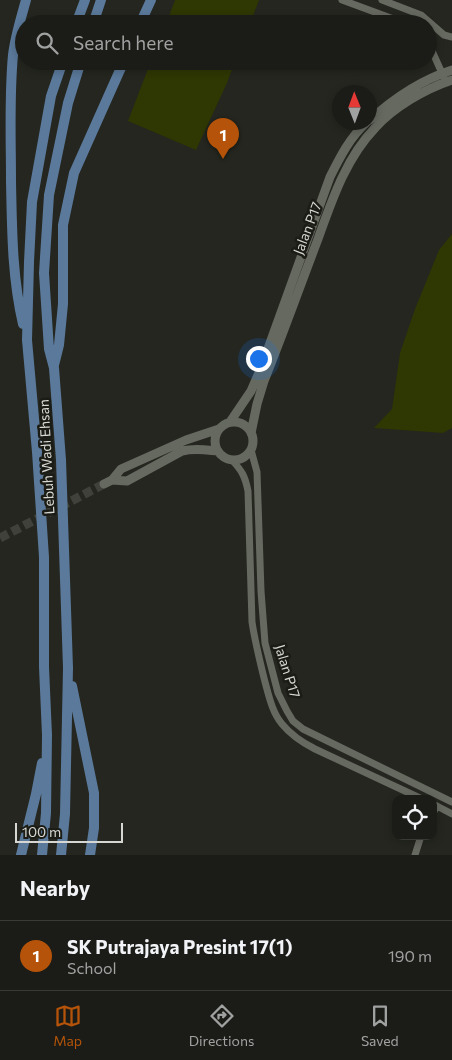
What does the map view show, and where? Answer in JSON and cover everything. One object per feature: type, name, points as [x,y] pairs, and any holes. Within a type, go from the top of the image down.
[{"type":"main road","points":[[22,15],[26,0]]},
{"type":"main road","points":[[79,15],[85,0]]},
{"type":"main road","points":[[96,15],[101,0]]},
{"type":"main road","points":[[144,15],[151,0]]},
{"type":"main road","points":[[15,45],[10,122],[13,258],[20,309],[27,340]]},
{"type":"main road","name":"Lebuh Wadi Ehsan","points":[[42,855],[46,813],[47,734],[44,667],[44,557],[27,340],[32,202],[51,96],[60,70]]},
{"type":"main road","name":"Lebuh Wadi Ehsan","points":[[61,855],[65,814],[68,668],[61,460],[54,368],[49,349],[44,273],[49,195],[68,103],[78,70]]},
{"type":"main road","points":[[54,368],[64,304],[63,225],[74,173],[120,70]]},
{"type":"main road","points":[[68,668],[94,794],[94,828],[90,855]]},
{"type":"main road","points":[[21,855],[36,794],[47,734]]},
{"type":"street","points":[[342,0],[359,3],[386,15]]},
{"type":"street","points":[[382,0],[422,15]]},
{"type":"street","points":[[437,28],[444,34],[452,37]]},
{"type":"street","points":[[437,62],[442,73],[449,81]]},
{"type":"street","name":"Jalan P17","points":[[377,114],[417,85],[452,70]]},
{"type":"street","name":"Jalan P17","points":[[251,433],[264,381],[335,192],[350,162],[375,127],[390,114],[425,92],[449,81]]},
{"type":"street","name":"Jalan P17","points":[[230,422],[251,391],[330,176],[340,156],[358,130]]},
{"type":"street","points":[[218,452],[195,448],[182,451],[127,481],[108,482],[121,469],[186,440],[219,429],[230,422],[242,424],[248,428],[253,442],[251,450],[241,459],[232,460],[224,457],[215,446],[216,435],[219,429]]},
{"type":"street","name":"Jalan P17","points":[[251,450],[257,472],[264,643],[278,692],[287,711],[303,729],[452,802]]},
{"type":"street","name":"Jalan P17","points":[[232,460],[242,471],[248,491],[254,640],[274,712],[290,734],[303,742],[413,795]]},
{"type":"street","points":[[437,809],[452,814]]},
{"type":"street","points":[[415,855],[420,840]]},
{"type":"green space","points":[[175,0],[259,0],[253,15],[169,15]]},
{"type":"green space","points":[[148,70],[232,70],[196,150],[128,121]]},
{"type":"green space","points":[[452,234],[452,428],[443,433],[374,428],[392,409],[400,353],[415,309],[439,250]]},
{"type":"tunnel","points":[[0,538],[104,484]]},
{"type":"place","name":"SK Putrajaya Presint 17(1)","points":[[223,159]]}]
